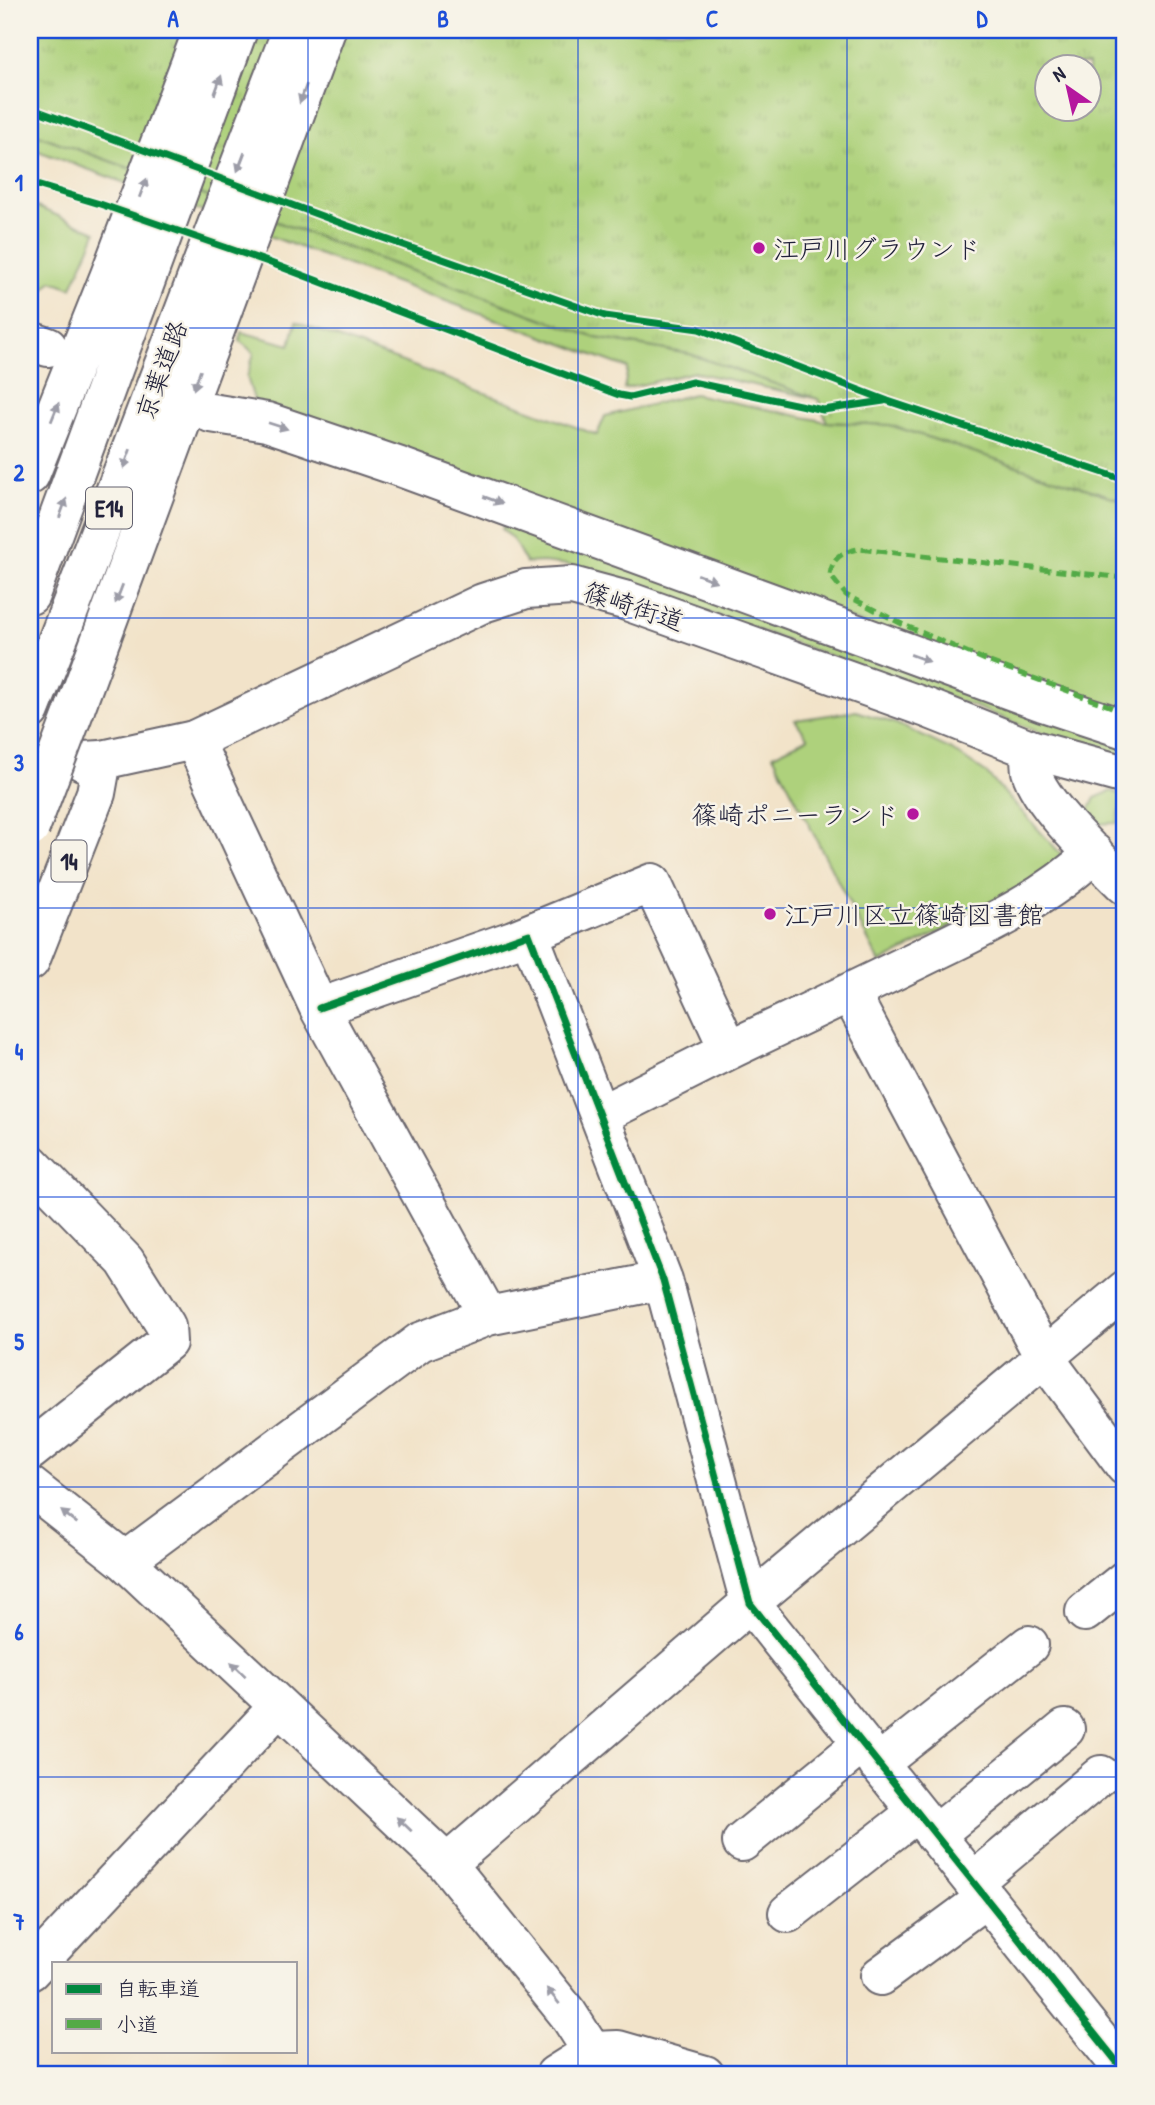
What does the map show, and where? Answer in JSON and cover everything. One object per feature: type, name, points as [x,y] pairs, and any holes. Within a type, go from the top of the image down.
[{"type":"main road","name":"E14","points":[[30,475],[126,280],[203,30]]},
{"type":"main road","name":"京葉道路","points":[[30,595],[126,280],[238,30]]},
{"type":"main road","name":"京葉道路","points":[[30,710],[95,545],[203,310],[292,30]]},
{"type":"main road","name":"E14","points":[[30,828],[75,709],[203,310],[326,30]]},
{"type":"main road","points":[[211,413],[267,422],[400,467],[1042,702],[1125,729]]},
{"type":"main road","name":"篠崎街道","points":[[30,961],[96,793],[92,760],[194,740],[483,603],[526,589],[572,586],[624,600],[914,703],[1030,749],[1125,775]]},
{"type":"main road","points":[[194,740],[319,1008],[488,1317]]},
{"type":"main road","points":[[1030,749],[1031,770],[1040,790],[1061,818],[1125,885]]},
{"type":"main road","points":[[600,1115],[1011,913],[1046,892],[1094,853]]},
{"type":"main road","points":[[319,1008],[529,934],[652,883],[729,1050]]},
{"type":"main road","points":[[529,934],[663,1280],[750,1604],[1125,2072]]},
{"type":"main road","points":[[850,993],[1044,1357],[1125,1466]]},
{"type":"main road","points":[[30,1163],[125,1261],[166,1326],[167,1342],[30,1451]]},
{"type":"main road","points":[[125,1562],[420,1342],[488,1317],[663,1280]]},
{"type":"main road","points":[[447,1864],[750,1604],[1125,1290]]},
{"type":"main road","points":[[30,1486],[125,1562],[447,1864],[568,2014],[600,2063]]},
{"type":"main road","points":[[1085,1612],[1125,1580]]},
{"type":"main road","points":[[742,1842],[1029,1645]]},
{"type":"main road","points":[[30,1970],[278,1707]]},
{"type":"main road","points":[[788,1913],[1065,1729]]},
{"type":"main road","points":[[880,1976],[979,1890],[1101,1775]]},
{"type":"main road","points":[[555,2075],[600,2063],[618,2050],[705,2075]]},
{"type":"green space","name":"江戸川グラウンド","points":[[30,30],[1125,30],[1125,501],[890,425],[827,422],[818,399],[690,354],[596,338],[30,132]]},
{"type":"green space","points":[[30,132],[596,338],[690,354],[818,399],[694,372],[624,389],[628,368],[30,148]]},
{"type":"green space","points":[[30,204],[96,232],[72,288],[52,281],[30,303]]},
{"type":"green space","points":[[296,322],[597,435],[605,416],[694,394],[827,422],[890,425],[1125,501],[1125,718],[256,406],[247,377],[254,353],[240,341],[241,332],[290,345]]},
{"type":"green space","points":[[506,520],[1125,743],[1125,756],[1079,748],[973,706],[577,566],[526,563],[514,541],[502,529]]},
{"type":"green space","name":"篠崎ポニーランド","points":[[856,711],[897,724],[952,750],[986,773],[1062,855],[1058,871],[880,963],[773,755],[808,738],[795,720]]},
{"type":"green space","points":[[1111,791],[1123,795],[1117,823],[1090,824],[1089,810],[1095,798]]},
{"type":"marked path","points":[[1125,578],[858,549],[839,557],[833,564],[830,575],[846,595],[902,624],[990,662],[1125,712]]},
{"type":"cycle path","points":[[30,108],[346,225],[605,316],[699,329],[888,401],[1125,480]]},
{"type":"cycle path","points":[[30,183],[100,204],[268,262],[619,395],[630,397],[692,382],[823,410],[884,401]]},
{"type":"cycle path","points":[[319,1008],[529,934],[663,1280],[750,1603],[1125,2072]]},
{"type":"place","name":"江戸川グラウンド","points":[[759,248]]},
{"type":"place","name":"篠崎ポニーランド","points":[[913,814]]},
{"type":"place","name":"江戸川区立篠崎図書館","points":[[770,914]]}]
